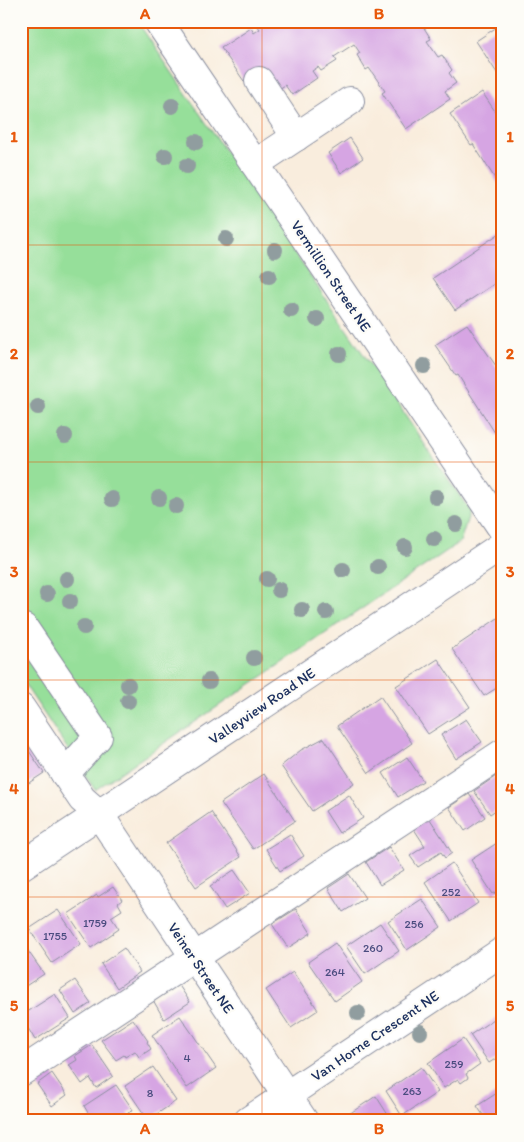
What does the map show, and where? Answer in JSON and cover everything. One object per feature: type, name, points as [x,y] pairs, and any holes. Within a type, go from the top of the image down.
[{"type":"street","name":"Vermillion Street NE","points":[[158,21],[503,530]]},
{"type":"street","points":[[259,81],[296,137]]},
{"type":"street","points":[[255,164],[350,101]]},
{"type":"street","name":"Valleyview Road NE","points":[[21,866],[503,545]]},
{"type":"street","points":[[24,628],[98,737],[65,774]]},
{"type":"street","name":"Veiner Street NE","points":[[21,708],[82,799],[99,814],[304,1121]]},
{"type":"street","points":[[21,1072],[503,753]]},
{"type":"street","name":"Van Horne Crescent NE","points":[[248,1121],[503,951]]},
{"type":"green space","points":[[21,21],[137,21],[470,511],[460,542],[95,790],[21,679]]},
{"type":"building","points":[[263,21],[414,21],[417,26],[421,23],[431,39],[427,41],[438,57],[442,55],[452,70],[449,73],[456,83],[445,91],[450,99],[406,129],[382,93],[385,91],[369,68],[366,70],[357,55],[360,53],[354,44],[334,57],[337,61],[321,71],[318,67],[312,71],[317,78],[292,95],[285,85],[276,91],[252,80],[246,84],[221,48],[251,28],[254,33],[260,29],[257,25]]},
{"type":"building","points":[[503,23],[503,74],[499,76],[476,41]]},
{"type":"building","points":[[482,92],[503,123],[503,191],[473,144],[471,145],[450,114]]},
{"type":"building","points":[[350,138],[363,158],[341,173],[328,153]]},
{"type":"building","points":[[503,231],[503,278],[455,310],[433,278]]},
{"type":"building","points":[[467,324],[503,376],[503,432],[497,436],[458,375],[456,376],[435,345]]},
{"type":"building","points":[[498,618],[503,625],[503,684],[484,696],[452,649]]},
{"type":"building","points":[[438,659],[470,707],[428,734],[396,686]]},
{"type":"building","points":[[380,696],[412,743],[369,773],[337,726]]},
{"type":"building","points":[[466,719],[482,742],[456,759],[441,735]]},
{"type":"building","points":[[21,738],[28,748],[21,753]]},
{"type":"building","points":[[324,738],[354,783],[312,811],[281,766],[301,750]]},
{"type":"building","points":[[29,751],[44,773],[21,788],[21,756]]},
{"type":"building","points":[[407,757],[423,781],[398,797],[383,773]]},
{"type":"building","points":[[264,774],[295,821],[253,849],[221,803]]},
{"type":"building","points":[[496,776],[503,786],[503,805],[490,814],[474,791]]},
{"type":"building","points":[[469,794],[485,817],[465,831],[449,807]]},
{"type":"building","points":[[349,795],[363,818],[339,833],[325,811]]},
{"type":"building","points":[[211,812],[241,857],[196,887],[166,843]]},
{"type":"building","points":[[428,816],[452,853],[445,858],[441,852],[418,867],[410,856],[425,846],[412,826]]},
{"type":"building","points":[[290,834],[304,856],[280,871],[266,849]]},
{"type":"building","points":[[500,841],[503,846],[503,888],[493,894],[471,860]]},
{"type":"building","points":[[389,847],[404,870],[380,885],[366,862]]},
{"type":"building","points":[[452,863],[478,903],[451,921],[425,882]]},
{"type":"building","points":[[234,870],[250,893],[225,909],[210,886]]},
{"type":"building","points":[[349,874],[365,898],[343,912],[328,888]]},
{"type":"building","points":[[113,887],[122,900],[118,903],[122,910],[111,917],[119,929],[91,948],[68,914]]},
{"type":"building","points":[[422,899],[441,927],[407,950],[388,921]]},
{"type":"building","points":[[296,909],[311,933],[288,948],[272,924]]},
{"type":"building","points":[[58,910],[81,944],[52,963],[29,929]]},
{"type":"building","points":[[380,923],[399,951],[365,974],[346,946]]},
{"type":"building","points":[[21,941],[44,974],[21,989]]},
{"type":"building","points":[[335,943],[362,982],[335,1001],[308,962]]},
{"type":"building","points":[[124,948],[140,972],[117,988],[101,964]]},
{"type":"building","points":[[293,972],[318,1010],[291,1028],[266,990]]},
{"type":"building","points":[[75,980],[91,1003],[75,1014],[60,990]]},
{"type":"building","points":[[178,984],[190,1002],[164,1019],[153,1000]]},
{"type":"building","points":[[55,994],[70,1018],[35,1040],[21,1016]]},
{"type":"building","points":[[503,1013],[503,1054],[489,1063],[470,1035]]},
{"type":"building","points":[[180,1016],[216,1068],[187,1088],[152,1035]]},
{"type":"building","points":[[133,1019],[148,1041],[151,1049],[139,1057],[135,1051],[116,1060],[101,1040]]},
{"type":"building","points":[[463,1039],[480,1064],[466,1074],[468,1078],[461,1083],[458,1079],[444,1088],[428,1063]]},
{"type":"building","points":[[92,1045],[113,1076],[96,1088],[90,1078],[82,1084],[69,1065],[77,1060],[75,1056]]},
{"type":"building","points":[[153,1067],[176,1101],[148,1120],[125,1086]]},
{"type":"building","points":[[421,1067],[438,1092],[402,1116],[386,1091]]},
{"type":"building","points":[[52,1073],[67,1095],[52,1106],[37,1084]]},
{"type":"building","points":[[116,1085],[133,1110],[128,1113],[134,1121],[93,1121],[84,1106]]},
{"type":"building","points":[[500,1091],[503,1094],[503,1121],[487,1121],[477,1106]]},
{"type":"building","points":[[376,1096],[392,1121],[354,1121],[349,1114]]},
{"type":"building","points":[[455,1115],[459,1121],[447,1121]]}]
